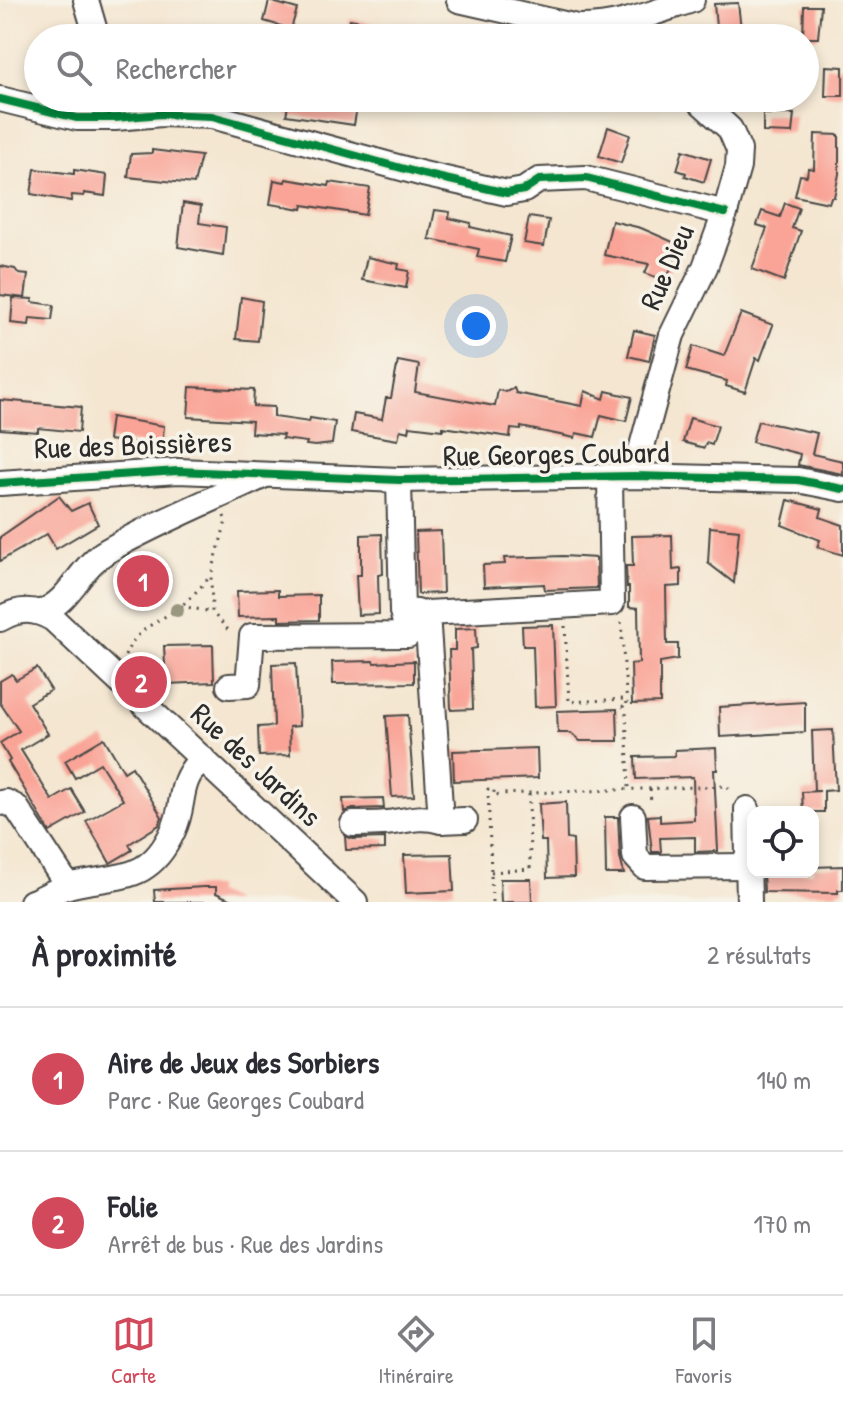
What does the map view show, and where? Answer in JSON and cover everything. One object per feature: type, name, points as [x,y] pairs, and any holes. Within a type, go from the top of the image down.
[{"type":"street","points":[[86,0],[93,24]]},
{"type":"street","points":[[459,0],[564,24]]},
{"type":"street","points":[[638,24],[692,0]]},
{"type":"street","points":[[0,99],[24,105]]},
{"type":"street","points":[[53,112],[77,118],[100,112]]},
{"type":"street","points":[[146,112],[212,116],[423,174],[507,193],[524,190],[539,180],[586,178],[725,213]]},
{"type":"street","name":"Rue Dieu","points":[[612,603],[622,476],[672,335],[705,267],[738,167],[739,150],[730,129],[711,112]]},
{"type":"street","name":"Rue des Boissières","points":[[0,483],[178,471],[269,474]]},
{"type":"street","name":"Rue Georges Coubard","points":[[41,612],[56,607],[82,574],[105,552],[269,474],[399,480],[622,476],[798,480],[843,489]]},
{"type":"street","points":[[229,686],[248,685],[252,636],[408,635],[402,611],[399,480]]},
{"type":"street","points":[[402,611],[427,613],[612,603]]},
{"type":"street","points":[[0,619],[26,610],[41,612]]},
{"type":"street","name":"Rue des Jardins","points":[[41,612],[63,627],[355,902]]},
{"type":"street","points":[[427,613],[441,821]]},
{"type":"street","points":[[32,902],[68,886],[127,877],[145,868],[181,833],[187,773],[202,758]]},
{"type":"street","points":[[0,803],[6,802],[16,807],[68,886]]},
{"type":"street","points":[[353,824],[426,817],[441,821],[465,820]]},
{"type":"street","points":[[633,817],[635,856],[645,867],[747,866]]},
{"type":"street","points":[[748,878],[749,902]]},
{"type":"path","points":[[212,612],[211,576],[226,521],[216,498]]},
{"type":"path","points":[[110,673],[124,658],[129,644],[152,622],[181,606],[211,576]]},
{"type":"path","points":[[612,603],[620,601],[629,789]]},
{"type":"path","points":[[565,605],[569,702],[625,699]]},
{"type":"path","points":[[181,606],[212,612],[231,634],[252,636]]},
{"type":"path","points":[[492,902],[488,789],[494,790],[494,796],[727,786],[747,809]]},
{"type":"path","points":[[491,872],[530,869],[529,793]]},
{"type":"green space","points":[[143,562],[163,590],[150,602],[138,589],[133,588],[124,574]]},
{"type":"building","points":[[269,1],[297,9],[292,24],[264,21]]},
{"type":"building","points":[[738,3],[740,24],[716,24],[714,4]]},
{"type":"building","points":[[804,6],[821,6],[819,27],[819,24],[803,24]]},
{"type":"building","points":[[350,19],[378,24],[349,24]]},
{"type":"building","points":[[826,66],[843,67],[843,96],[825,96]]},
{"type":"building","points":[[287,112],[356,112],[354,125],[286,115]]},
{"type":"building","points":[[763,114],[794,114],[792,133],[763,132]]},
{"type":"building","points":[[608,127],[630,135],[621,163],[599,156]]},
{"type":"building","points":[[815,134],[839,135],[839,174],[834,197],[829,203],[795,196],[800,175],[807,176],[808,168],[814,169]]},
{"type":"building","points":[[152,150],[201,156],[194,184],[128,177],[131,154],[152,153]]},
{"type":"building","points":[[683,150],[711,159],[704,182],[677,170]]},
{"type":"building","points":[[35,169],[107,175],[105,196],[84,193],[84,196],[72,195],[71,201],[31,194]]},
{"type":"building","points":[[286,179],[370,188],[365,215],[303,205],[302,209],[270,204],[274,180],[285,182]]},
{"type":"building","points":[[183,203],[201,206],[199,223],[226,227],[223,255],[178,247]]},
{"type":"building","points":[[785,203],[799,208],[792,228],[801,231],[784,281],[752,269],[767,228],[757,225],[762,211],[780,217]]},
{"type":"building","points":[[435,210],[450,212],[449,218],[471,223],[470,227],[511,236],[505,262],[477,257],[479,249],[429,239]]},
{"type":"building","points":[[529,217],[549,220],[544,246],[524,243]]},
{"type":"building","points":[[612,221],[641,228],[680,245],[666,281],[645,273],[649,264],[604,255]]},
{"type":"building","points":[[367,257],[399,264],[398,269],[409,271],[406,288],[362,280]]},
{"type":"building","points":[[0,266],[28,275],[25,298],[0,295]]},
{"type":"building","points":[[241,297],[262,301],[258,341],[236,339]]},
{"type":"building","points":[[13,298],[54,305],[52,320],[30,318],[29,325],[11,323]]},
{"type":"building","points":[[741,313],[773,325],[760,360],[756,358],[745,392],[726,386],[727,381],[686,370],[693,346],[724,356]]},
{"type":"building","points":[[634,330],[655,335],[649,361],[628,356]]},
{"type":"building","points":[[398,361],[419,365],[415,392],[495,406],[498,390],[506,392],[514,388],[516,393],[582,406],[585,391],[604,399],[606,391],[632,397],[626,421],[601,415],[595,437],[576,433],[575,438],[521,427],[521,430],[511,429],[510,437],[443,427],[443,430],[410,426],[409,432],[400,430],[398,440],[351,432],[354,414],[382,419],[386,398],[391,398]]},
{"type":"building","points":[[190,387],[254,390],[253,406],[274,407],[274,417],[335,422],[332,444],[306,445],[307,442],[282,439],[283,435],[251,433],[252,421],[188,417]]},
{"type":"building","points":[[0,400],[81,407],[79,432],[38,428],[38,432],[0,429]]},
{"type":"building","points":[[111,417],[164,426],[162,446],[108,440]]},
{"type":"building","points":[[690,418],[718,426],[712,445],[706,443],[704,448],[683,442]]},
{"type":"building","points":[[758,421],[817,433],[812,454],[843,461],[843,474],[798,465],[800,454],[752,442]]},
{"type":"building","points":[[59,496],[71,511],[88,503],[98,524],[56,549],[47,534],[0,561],[0,537]]},
{"type":"building","points":[[788,500],[822,509],[820,517],[843,525],[843,555],[817,547],[820,540],[782,525]]},
{"type":"building","points":[[710,527],[739,530],[734,583],[708,563]]},
{"type":"building","points":[[441,531],[443,593],[418,594],[416,532]]},
{"type":"building","points":[[382,534],[383,574],[378,575],[379,614],[358,615],[356,575],[361,575],[361,535]]},
{"type":"building","points":[[672,535],[673,570],[681,569],[681,586],[666,587],[667,644],[678,644],[678,659],[660,662],[660,703],[632,704],[631,664],[639,663],[638,608],[629,607],[627,587],[626,566],[633,566],[632,536]]},
{"type":"building","points":[[504,558],[596,558],[597,588],[545,590],[544,584],[484,587],[483,565],[505,564]]},
{"type":"building","points":[[278,590],[278,596],[319,595],[319,620],[279,621],[279,616],[238,617],[237,591]]},
{"type":"building","points":[[553,625],[556,706],[535,707],[533,646],[523,646],[522,626]]},
{"type":"building","points":[[476,628],[477,648],[471,649],[473,709],[451,710],[449,650],[455,650],[455,629]]},
{"type":"building","points":[[213,645],[214,682],[166,684],[164,646]]},
{"type":"building","points":[[414,661],[414,683],[333,684],[332,662]]},
{"type":"building","points":[[296,663],[299,726],[289,727],[290,755],[259,756],[258,727],[274,726],[272,664]]},
{"type":"building","points":[[37,668],[51,690],[29,703],[48,734],[21,750],[52,800],[71,789],[85,812],[50,832],[0,743],[19,731],[0,703],[0,681],[12,674],[16,680]]},
{"type":"building","points":[[805,702],[805,732],[720,737],[719,707]]},
{"type":"building","points":[[617,709],[618,741],[580,741],[571,733],[558,733],[557,711]]},
{"type":"building","points":[[408,715],[414,796],[392,797],[386,716]]},
{"type":"building","points":[[833,730],[836,790],[824,791],[824,812],[819,812],[819,806],[803,806],[802,792],[820,791],[814,791],[812,731]]},
{"type":"building","points":[[104,738],[124,772],[132,767],[162,817],[159,825],[129,844],[132,850],[110,863],[86,821],[123,800],[100,763],[75,778],[65,761]]},
{"type":"building","points":[[537,748],[538,778],[454,781],[453,751]]},
{"type":"building","points":[[716,748],[717,770],[714,770],[718,851],[695,852],[695,837],[660,838],[661,852],[652,852],[648,816],[660,815],[660,822],[694,820],[693,777],[636,779],[635,757],[675,756],[675,750]]},
{"type":"building","points":[[383,798],[384,808],[344,812],[343,799]]},
{"type":"building","points":[[566,802],[567,839],[573,840],[574,877],[547,878],[546,841],[541,841],[539,804]]},
{"type":"building","points":[[605,817],[618,817],[624,874],[606,874]]},
{"type":"building","points":[[345,836],[353,839],[385,838],[385,849],[346,850]]},
{"type":"building","points":[[452,854],[454,891],[406,893],[404,855]]},
{"type":"building","points":[[843,866],[843,890],[838,890],[838,893],[764,892],[763,878],[819,878],[819,867]]},
{"type":"building","points":[[500,879],[531,879],[532,902],[501,902]]},
{"type":"building","points":[[216,887],[216,893],[236,902],[155,902],[154,890]]},
{"type":"cycle path","points":[[0,99],[24,105]]},
{"type":"cycle path","points":[[53,112],[77,118],[162,114],[212,116],[423,174],[507,193],[524,190],[539,180],[586,178],[725,213]]},
{"type":"cycle path","points":[[0,483],[178,471],[399,480],[634,476],[798,480],[843,489]]},
{"type":"place","name":"Aire de Jeux des Sorbiers","points":[[143,581]]},
{"type":"place","name":"Folie","points":[[141,682]]}]
